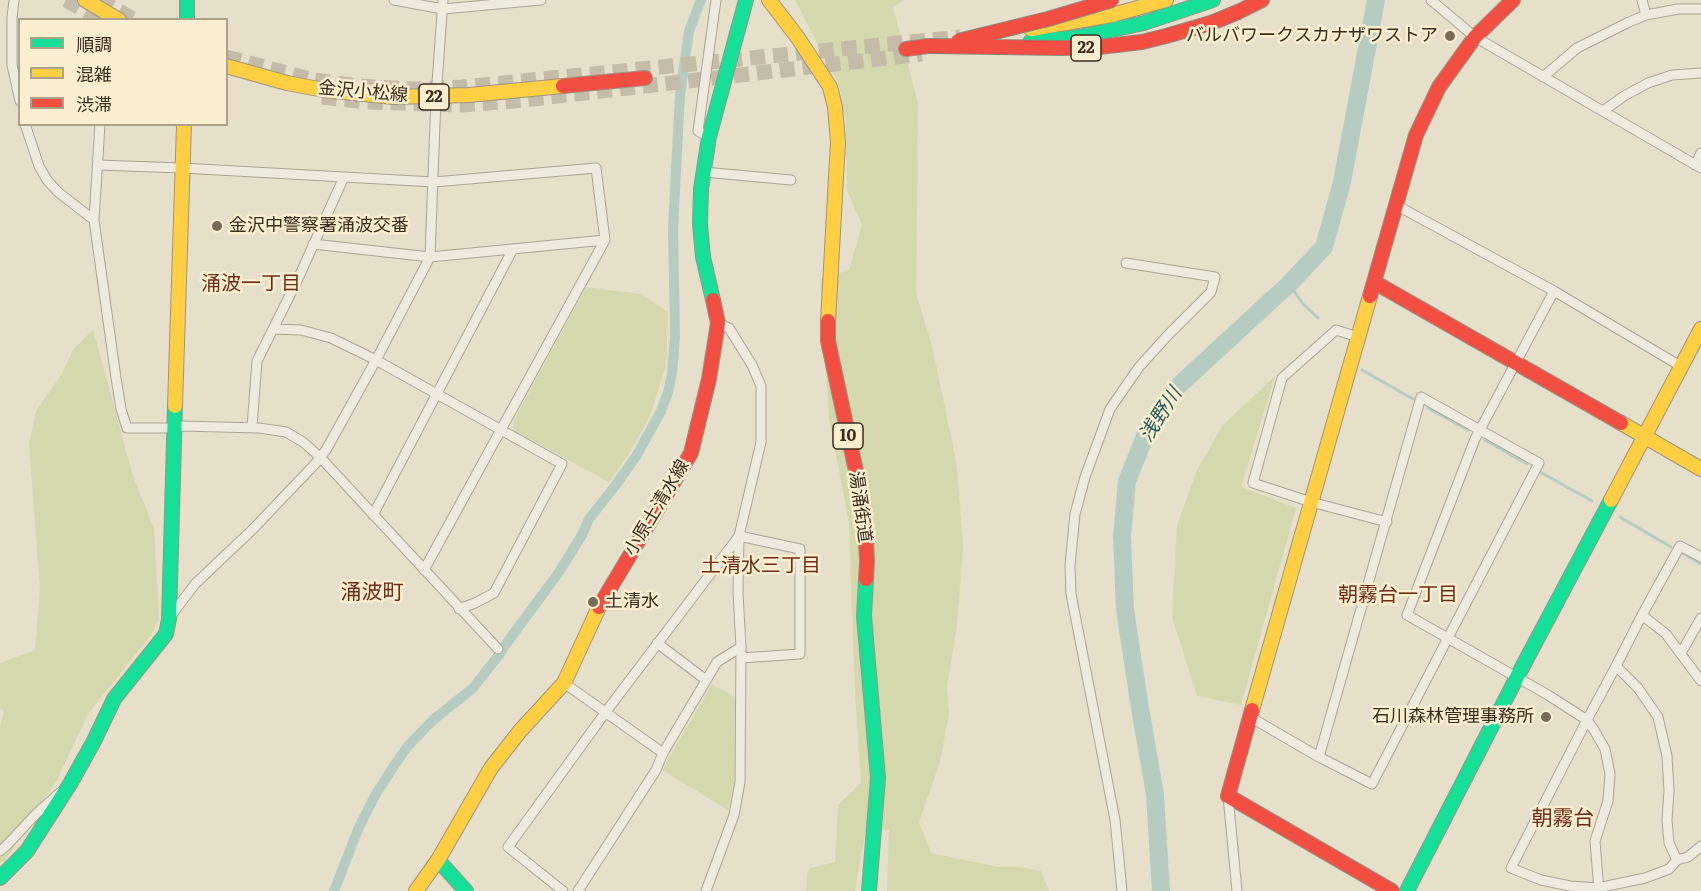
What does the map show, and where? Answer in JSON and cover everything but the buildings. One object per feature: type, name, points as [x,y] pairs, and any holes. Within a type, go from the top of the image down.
[{"type":"main road","points":[[85,0],[116,18]]},
{"type":"main road","points":[[187,0],[187,18]]},
{"type":"main road","name":"小原土清水線","points":[[417,891],[438,860],[491,768],[520,731],[564,682],[608,590],[691,453],[709,379],[718,323],[703,257],[700,224],[701,189],[709,137],[746,0]]},
{"type":"main road","name":"湯涌街道","points":[[769,0],[798,38],[830,87],[835,107],[838,142],[834,183],[828,341],[865,521],[867,562],[864,616],[878,778],[869,891]]},
{"type":"main road","name":"22","points":[[906,49],[1039,22],[1112,0]]},
{"type":"main road","name":"22","points":[[1166,0],[1075,22],[960,43],[1079,37],[1144,23],[1213,0]]},
{"type":"main road","name":"22","points":[[928,46],[1062,48],[1142,42],[1211,23],[1262,0]]},
{"type":"main road","points":[[1392,891],[1228,796],[1416,135],[1439,87],[1475,37],[1513,0]]},
{"type":"main road","name":"金沢小松線","points":[[228,67],[287,83],[324,90],[393,97],[436,97],[645,78]]},
{"type":"main road","points":[[0,878],[27,851],[70,784],[114,699],[166,634],[169,619],[184,126]]},
{"type":"main road","points":[[1374,282],[1701,469]]},
{"type":"main road","points":[[1407,891],[1701,329]]},
{"type":"main road","points":[[438,860],[466,891]]},
{"type":"street","points":[[14,0],[16,20],[12,65],[18,92]]},
{"type":"street","points":[[394,0],[443,5],[541,0]]},
{"type":"street","points":[[709,137],[698,131],[716,0]]},
{"type":"street","points":[[1431,0],[1475,37],[1698,167],[1701,153]]},
{"type":"street","points":[[1642,0],[1646,15]]},
{"type":"street","points":[[169,619],[195,584],[253,529],[327,450],[430,257],[436,97],[443,5]]},
{"type":"street","points":[[1543,77],[1577,48],[1646,15],[1678,9],[1701,9]]},
{"type":"street","points":[[1603,111],[1648,83],[1672,75],[1701,73]]},
{"type":"street","points":[[26,126],[39,166],[47,180],[58,192],[94,220]]},
{"type":"street","points":[[100,126],[94,220],[116,378],[127,428],[252,427],[286,432],[303,442],[320,457],[498,650]]},
{"type":"street","points":[[98,165],[434,182],[596,168],[605,240],[424,570]]},
{"type":"street","points":[[704,172],[791,180]]},
{"type":"street","points":[[252,427],[257,361],[344,177]]},
{"type":"street","points":[[1396,205],[1554,291],[1682,367]]},
{"type":"street","points":[[313,244],[430,257],[605,240]]},
{"type":"street","points":[[373,515],[513,249]]},
{"type":"street","points":[[1122,891],[1115,820],[1071,594],[1070,565],[1075,514],[1085,477],[1110,409],[1139,367],[1168,334],[1212,292],[1215,277],[1126,263]]},
{"type":"street","points":[[1554,291],[1480,430],[1407,615],[1517,677],[1587,720],[1605,749],[1610,774],[1608,801],[1595,842],[1599,889]]},
{"type":"street","points":[[706,891],[734,815],[740,782],[741,646],[738,536],[760,442],[761,386],[752,365],[729,328],[718,323]]},
{"type":"street","points":[[273,329],[301,330],[331,338],[376,360],[562,464],[494,593],[459,609]]},
{"type":"street","points":[[1358,338],[1336,330],[1282,378],[1253,483],[1311,502],[1387,522]]},
{"type":"street","points":[[1250,717],[1319,757],[1372,784],[1539,463],[1421,397],[1319,757]]},
{"type":"street","points":[[563,891],[508,847],[738,536]]},
{"type":"street","points":[[738,536],[800,549],[800,654],[741,658]]},
{"type":"street","points":[[1701,557],[1680,546],[1511,868],[1541,880],[1599,889],[1645,878],[1669,869],[1677,860],[1688,857],[1701,846]]},
{"type":"street","points":[[1642,615],[1666,633],[1701,681]]},
{"type":"street","points":[[1681,653],[1701,618]]},
{"type":"street","points":[[657,644],[706,680]]},
{"type":"street","points":[[578,891],[656,770],[663,753],[717,662],[741,646]]},
{"type":"street","points":[[1616,666],[1638,688],[1658,717],[1667,756],[1669,843],[1677,860]]},
{"type":"street","points":[[564,682],[663,753]]},
{"type":"street","points":[[0,851],[37,813],[70,784]]},
{"type":"street","points":[[1228,796],[1237,891]]},
{"type":"green space","points":[[795,0],[904,0],[893,7],[918,103],[916,293],[933,350],[957,466],[963,547],[957,625],[947,687],[949,713],[940,762],[919,822],[931,853],[999,867],[1020,867],[1041,871],[1049,891],[887,891],[889,830],[866,829],[855,891],[806,891],[807,873],[810,868],[835,862],[838,805],[861,783],[849,523],[829,419],[820,279],[849,270],[862,225],[847,190],[846,120],[839,85]]},
{"type":"green space","points":[[586,287],[641,294],[668,312],[666,366],[650,416],[628,455],[609,482],[514,431],[513,422]]},
{"type":"green space","points":[[93,329],[132,473],[154,529],[159,620],[151,635],[88,714],[57,780],[5,861],[0,863],[0,727],[4,710],[0,708],[0,663],[35,650],[40,589],[29,444],[36,411],[61,375],[73,350]]},
{"type":"green space","points":[[1275,376],[1241,487],[1296,508],[1241,705],[1197,696],[1172,617],[1177,525],[1197,470],[1223,425]]},
{"type":"green space","points":[[712,684],[735,697],[734,784],[728,810],[662,770]]},
{"type":"waterway","points":[[503,648],[557,575],[582,535],[589,519],[637,455],[661,411],[668,392],[675,337],[673,228],[680,95],[689,31],[701,0]]},
{"type":"waterway","name":"浅野川","points":[[1161,891],[1155,795],[1125,610],[1122,536],[1127,481],[1147,431],[1176,388],[1289,284],[1324,247],[1342,182],[1376,0]]},
{"type":"waterway","points":[[1289,284],[1303,304],[1318,318]]},
{"type":"waterway","points":[[1362,370],[1413,399]]},
{"type":"waterway","points":[[1428,408],[1468,430]]},
{"type":"waterway","points":[[1485,440],[1527,464]]},
{"type":"waterway","points":[[1540,472],[1592,501]]},
{"type":"waterway","points":[[1620,517],[1671,547]]},
{"type":"waterway","points":[[1684,554],[1701,564]]},
{"type":"waterway","points":[[334,891],[359,827],[377,792],[407,747],[433,720],[473,688],[502,651]]},
{"type":"tunnel","points":[[66,0],[98,18]]},
{"type":"tunnel","points":[[99,0],[131,18]]},
{"type":"tunnel","points":[[228,58],[314,80],[358,86],[414,89],[462,87],[960,37]]},
{"type":"tunnel","points":[[322,97],[365,102],[463,105],[922,54]]},
{"type":"traffic: fast","points":[[187,0],[187,18]]},
{"type":"traffic: fast","points":[[713,300],[703,257],[700,224],[701,189],[709,137],[746,0]]},
{"type":"traffic: fast","points":[[1030,42],[1079,37],[1144,23],[1213,0]]},
{"type":"traffic: fast","points":[[0,878],[27,851],[70,784],[114,699],[166,634],[169,619],[175,406]]},
{"type":"traffic: fast","points":[[1407,891],[1611,500]]},
{"type":"traffic: fast","points":[[866,579],[864,616],[878,778],[869,891]]},
{"type":"traffic: fast","points":[[438,860],[466,891]]},
{"type":"traffic: slow","points":[[85,0],[116,18]]},
{"type":"traffic: slow","points":[[769,0],[798,38],[830,87],[835,107],[838,142],[828,321]]},
{"type":"traffic: slow","points":[[1031,29],[1112,15],[1166,0]]},
{"type":"traffic: slow","points":[[228,67],[287,83],[324,90],[393,97],[469,95],[563,86]]},
{"type":"traffic: slow","points":[[175,406],[184,126]]},
{"type":"traffic: slow","points":[[1252,710],[1370,296]]},
{"type":"traffic: slow","points":[[1611,500],[1701,329]]},
{"type":"traffic: slow","points":[[1621,423],[1701,469]]},
{"type":"traffic: slow","points":[[416,891],[438,860],[491,768],[520,731],[564,683],[599,607]]},
{"type":"traffic: jam","points":[[958,41],[1048,19],[1112,0]]},
{"type":"traffic: jam","points":[[1238,12],[1262,0]]},
{"type":"traffic: jam","points":[[1370,296],[1416,135],[1439,87],[1475,37],[1513,0]]},
{"type":"traffic: jam","points":[[928,46],[1099,47],[1142,42],[1166,36],[1211,23],[1238,12]]},
{"type":"traffic: jam","points":[[906,49],[928,46]]},
{"type":"traffic: jam","points":[[563,86],[645,78]]},
{"type":"traffic: jam","points":[[1374,282],[1621,423]]},
{"type":"traffic: jam","points":[[599,607],[691,453],[709,379],[718,323],[713,300]]},
{"type":"traffic: jam","points":[[828,321],[828,341],[865,521],[866,579]]},
{"type":"traffic: jam","points":[[1252,710],[1228,796],[1392,891]]},
{"type":"place","name":"バルバワークスカナザワストア","points":[[1450,36]]},
{"type":"place","name":"金沢中警察署涌波交番","points":[[217,226]]},
{"type":"place","name":"土清水","points":[[593,602]]},
{"type":"place","name":"石川森林管理事務所","points":[[1546,717]]},
{"type":"district","name":"涌波一丁目","points":[[251,284]]},
{"type":"district","name":"土清水三丁目","points":[[761,566]]},
{"type":"district","name":"涌波町","points":[[372,593]]},
{"type":"district","name":"朝霧台一丁目","points":[[1398,595]]},
{"type":"district","name":"朝霧台","points":[[1563,819]]}]
